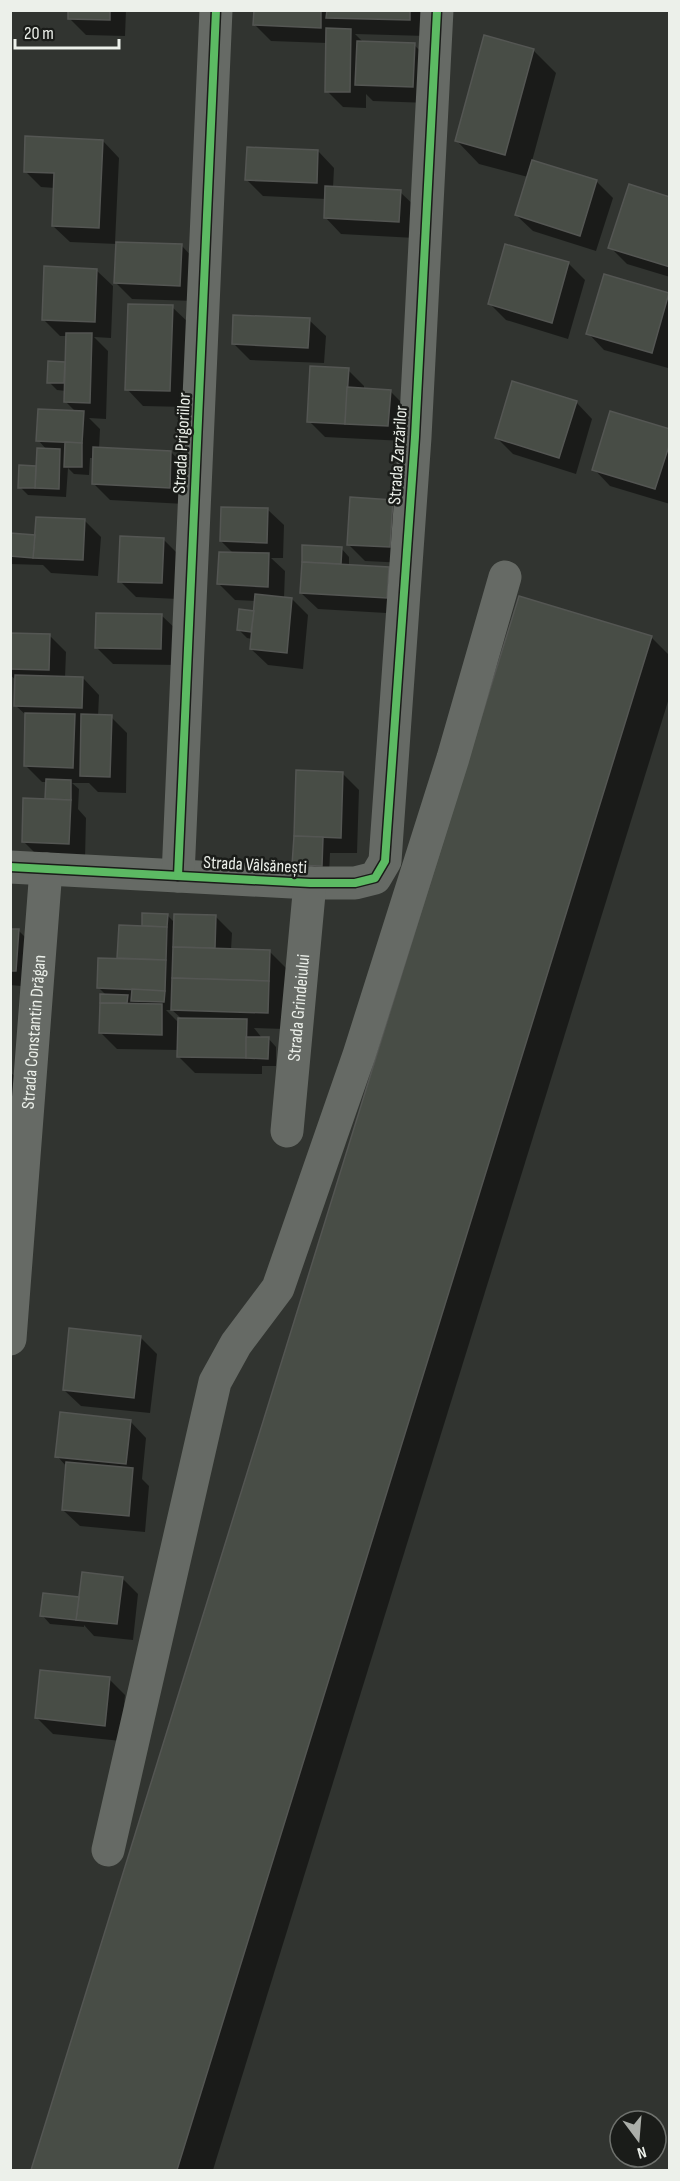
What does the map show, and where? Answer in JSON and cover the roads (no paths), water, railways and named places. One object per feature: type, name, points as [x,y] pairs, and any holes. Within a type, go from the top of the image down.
[{"type":"street","name":"Strada Prigoriilor","points":[[178,876],[216,10]]},
{"type":"street","name":"Strada Zarzărilor","points":[[365,880],[385,861],[415,437],[437,10]]},
{"type":"street","points":[[108,1850],[215,1382],[236,1344],[278,1288],[359,1055],[453,758],[505,577]]},
{"type":"street","name":"Strada Vâlsănești","points":[[10,867],[310,883],[365,880]]},
{"type":"street","name":"Strada Constantin Drăgan","points":[[10,1339],[46,869]]},
{"type":"street","points":[[365,880],[406,902]]},
{"type":"street","name":"Strada Grindeiului","points":[[287,1131],[310,883]]}]
